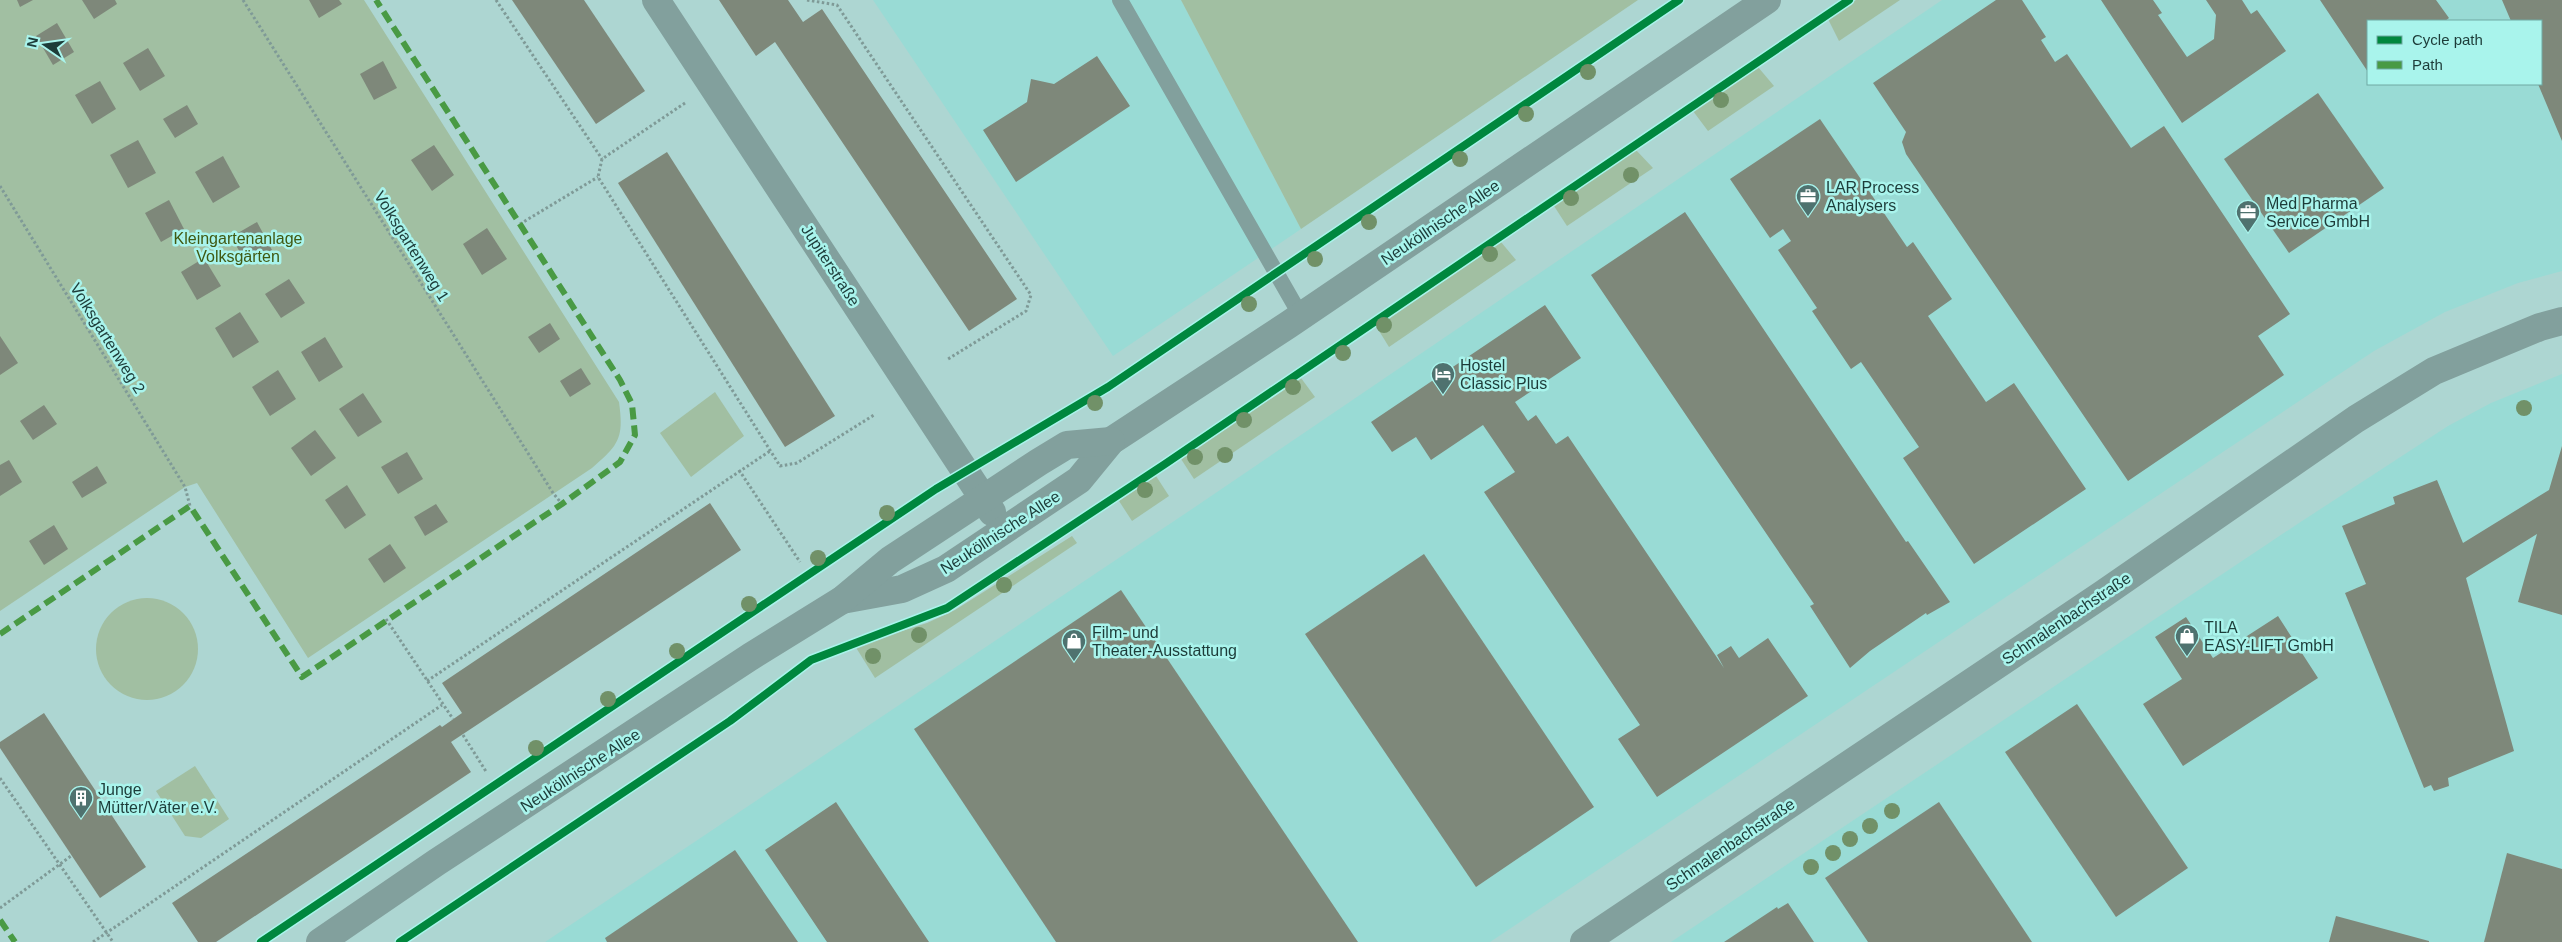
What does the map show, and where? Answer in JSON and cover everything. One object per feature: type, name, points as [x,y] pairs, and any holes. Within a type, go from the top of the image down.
[{"type":"street","name":"Jupiterstraße","points":[[656,0],[1004,531]]},
{"type":"street","name":"Neuköllnische Allee","points":[[842,600],[902,589],[946,569],[1079,480],[1111,441],[1301,316],[1767,0]]},
{"type":"street","name":"Schmalenbachstraße","points":[[1584,942],[2103,594],[2356,419],[2434,371],[2540,327],[2562,321]]},
{"type":"street","name":"Neuköllnische Allee","points":[[320,942],[445,857],[750,657],[842,600],[890,560],[983,498],[1067,446],[1111,441]]},
{"type":"lane","points":[[1120,0],[1301,316]]},
{"type":"path","points":[[496,0],[602,159]]},
{"type":"path","points":[[807,0],[837,5],[1030,295],[1026,311],[948,359]]},
{"type":"path","points":[[713,85],[602,159],[598,177],[780,466],[797,463],[874,415]]},
{"type":"path","points":[[520,224],[598,177]]},
{"type":"path","points":[[427,681],[770,451]]},
{"type":"path","points":[[739,470],[800,562]]},
{"type":"path","points":[[386,619],[453,720]]},
{"type":"path","points":[[93,942],[442,705]]},
{"type":"path","points":[[463,735],[488,773]]},
{"type":"path","points":[[0,778],[112,942]]},
{"type":"path","points":[[0,908],[72,856]]},
{"type":"shaded area","points":[[873,0],[1181,0],[1301,229],[1113,356]]},
{"type":"shaded area","points":[[1942,0],[2562,0],[2562,271],[2518,283],[2445,312],[2374,351],[1490,942],[545,942],[1195,507]]},
{"type":"shaded area","points":[[2562,374],[2562,942],[1671,942],[2296,525],[2448,426],[2491,403]]},
{"type":"green space","name":"Kleingartenanlage Volksgärten","points":[[0,0],[364,0],[619,402],[620,433],[614,447],[592,468],[308,658],[197,483],[185,487],[0,611]]},
{"type":"green space","points":[[1181,0],[1638,0],[1301,229]]},
{"type":"green space","points":[[1856,0],[1900,0],[1839,41],[1828,19]]},
{"type":"green space","points":[[1758,67],[1774,86],[1708,131],[1693,111]]},
{"type":"green space","points":[[1636,150],[1653,168],[1567,226],[1554,206]]},
{"type":"green space","points":[[1501,242],[1516,260],[1389,347],[1376,326]]},
{"type":"green space","points":[[1301,378],[1315,397],[1194,479],[1181,459]]},
{"type":"green space","points":[[715,392],[744,436],[691,477],[660,433]]},
{"type":"green space","points":[[1156,476],[1169,496],[1132,521],[1119,501]]},
{"type":"green space","points":[[1072,536],[1077,543],[875,678],[855,646],[927,623],[955,610]]},
{"type":"green space","points":[[147,598],[166,602],[183,613],[194,630],[198,649],[194,668],[183,685],[166,696],[147,700],[128,696],[111,685],[100,668],[96,649],[100,630],[111,613],[128,602]]},
{"type":"green space","points":[[195,766],[229,819],[201,838],[185,836],[156,791]]},
{"type":"building","points":[[17,0],[33,0],[20,7]]},
{"type":"building","points":[[82,0],[115,0],[117,4],[94,19]]},
{"type":"building","points":[[309,0],[339,0],[342,4],[319,18]]},
{"type":"building","points":[[512,0],[584,0],[645,91],[596,124]]},
{"type":"building","points":[[719,0],[788,0],[803,22],[822,9],[1017,299],[969,331],[775,42],[756,56]]},
{"type":"building","points":[[1996,0],[2022,0],[2046,37],[2041,40],[2055,62],[2067,54],[2131,148],[2164,126],[2290,314],[2258,336],[2284,375],[2128,481],[1906,154],[1902,142],[1906,132],[1873,83]]},
{"type":"building","points":[[2101,0],[2153,0],[2162,13],[2158,15],[2187,57],[2214,39],[2216,15],[2206,0],[2242,0],[2251,14],[2257,10],[2286,51],[2182,123]]},
{"type":"building","points":[[2320,0],[2436,0],[2449,18],[2446,20],[2367,20],[2367,70]]},
{"type":"building","points":[[2502,0],[2562,0],[2562,141],[2538,85],[2542,85],[2542,20],[2511,20]]},
{"type":"building","points":[[57,23],[74,52],[53,65],[36,36]]},
{"type":"building","points":[[148,48],[165,76],[140,91],[123,63]]},
{"type":"building","points":[[1097,56],[1130,106],[1016,182],[983,130],[1027,102],[1031,79],[1054,84]]},
{"type":"building","points":[[383,61],[397,88],[374,100],[360,74]]},
{"type":"building","points":[[100,81],[116,109],[92,124],[75,95]]},
{"type":"building","points":[[2318,93],[2384,188],[2289,253],[2224,159]]},
{"type":"building","points":[[187,105],[198,124],[175,138],[163,119]]},
{"type":"building","points":[[1820,119],[1907,247],[1913,242],[1952,299],[1928,316],[1986,402],[2014,383],[2086,489],[1974,564],[1903,458],[1919,447],[1861,362],[1851,369],[1812,311],[1817,308],[1778,250],[1791,241],[1783,229],[1770,238],[1730,179]]},
{"type":"building","points":[[138,140],[156,173],[128,188],[110,155]]},
{"type":"building","points":[[434,145],[454,175],[432,191],[411,160]]},
{"type":"building","points":[[667,152],[835,416],[785,447],[618,183]]},
{"type":"building","points":[[223,156],[240,187],[213,203],[195,172]]},
{"type":"building","points":[[169,200],[184,229],[161,242],[145,213]]},
{"type":"building","points":[[1685,212],[1906,542],[1908,541],[1950,602],[1927,615],[1926,613],[1870,651],[1850,668],[1810,606],[1814,604],[1591,275]]},
{"type":"building","points":[[257,222],[272,250],[247,264],[231,237]]},
{"type":"building","points":[[487,228],[507,259],[482,275],[463,244]]},
{"type":"building","points":[[204,258],[221,286],[197,300],[181,272]]},
{"type":"building","points":[[289,279],[305,303],[281,318],[265,294]]},
{"type":"building","points":[[1545,305],[1581,358],[1515,402],[1528,421],[1536,415],[1556,444],[1568,436],[1724,668],[1717,655],[1731,646],[1739,658],[1768,638],[1808,696],[1657,797],[1618,739],[1640,725],[1484,492],[1515,472],[1483,425],[1431,460],[1416,437],[1392,452],[1371,422]]},
{"type":"building","points":[[240,312],[259,342],[233,358],[215,328]]},
{"type":"building","points":[[550,323],[560,339],[539,353],[528,337]]},
{"type":"building","points":[[0,336],[18,363],[0,375]]},
{"type":"building","points":[[325,337],[343,367],[319,382],[301,352]]},
{"type":"building","points":[[581,368],[591,384],[570,397],[560,381]]},
{"type":"building","points":[[278,370],[296,399],[270,416],[252,387]]},
{"type":"building","points":[[363,393],[382,422],[358,437],[339,409]]},
{"type":"building","points":[[44,405],[57,424],[33,440],[20,421]]},
{"type":"building","points":[[315,430],[336,458],[311,476],[291,448]]},
{"type":"building","points":[[2562,446],[2562,615],[2518,602],[2537,534],[2466,578],[2514,751],[2448,778],[2449,786],[2434,791],[2431,785],[2424,788],[2345,593],[2366,584],[2342,526],[2395,504],[2393,497],[2437,480],[2463,543],[2549,490]]},
{"type":"building","points":[[407,452],[423,479],[398,494],[381,467]]},
{"type":"building","points":[[9,460],[22,482],[0,496],[0,465]]},
{"type":"building","points":[[97,466],[107,483],[82,498],[72,482]]},
{"type":"building","points":[[347,485],[366,515],[345,529],[325,500]]},
{"type":"building","points":[[710,503],[741,550],[451,742],[471,772],[216,942],[198,942],[172,903],[440,725],[442,727],[462,713],[442,683]]},
{"type":"building","points":[[436,504],[448,522],[425,536],[414,517]]},
{"type":"building","points":[[54,525],[68,549],[44,565],[29,541]]},
{"type":"building","points":[[390,544],[406,568],[384,583],[368,559]]},
{"type":"building","points":[[1424,554],[1594,807],[1476,887],[1305,634]]},
{"type":"building","points":[[1121,590],[1358,942],[1056,942],[914,729]]},
{"type":"building","points":[[2278,616],[2318,678],[2183,766],[2143,704],[2182,679],[2155,637],[2186,617],[2213,658]]},
{"type":"building","points":[[2077,704],[2188,868],[2116,917],[2005,752]]},
{"type":"building","name":"Junge Mütter/Väter e.V.","points":[[44,713],[146,867],[100,898],[0,748],[0,742]]},
{"type":"building","points":[[836,802],[929,942],[827,942],[765,850]]},
{"type":"building","points":[[1939,802],[2032,942],[1868,942],[1825,878]]},
{"type":"building","points":[[735,850],[798,942],[607,942],[605,938]]},
{"type":"building","points":[[2507,853],[2562,869],[2562,942],[2484,942]]},
{"type":"building","points":[[1788,903],[1814,942],[1724,942],[1777,907],[1778,909]]},
{"type":"building","points":[[2336,916],[2429,941],[2429,942],[2329,942]]},
{"type":"marked path","points":[[0,634],[190,506],[302,677],[562,504],[620,462],[635,435],[632,404],[620,380],[376,0]]},
{"type":"marked path","points":[[0,920],[15,942]]},
{"type":"cycle path","points":[[261,942],[936,489],[1108,387],[1679,0]]},
{"type":"cycle path","points":[[400,942],[730,721],[811,660],[947,608],[1165,464],[1849,0]]},
{"type":"place","name":"LAR Process Analysers","points":[[1808,217]]},
{"type":"place","name":"Med Pharma Service GmbH","points":[[2248,233]]},
{"type":"place","name":"Hostel Classic Plus","points":[[1443,395]]},
{"type":"place","name":"TILA EASY-LIFT GmbH","points":[[2187,657]]},
{"type":"place","name":"Film- und Theater-Ausstattung","points":[[1074,662]]},
{"type":"place","name":"Junge Mütter/Väter e.V.","points":[[81,819]]}]
